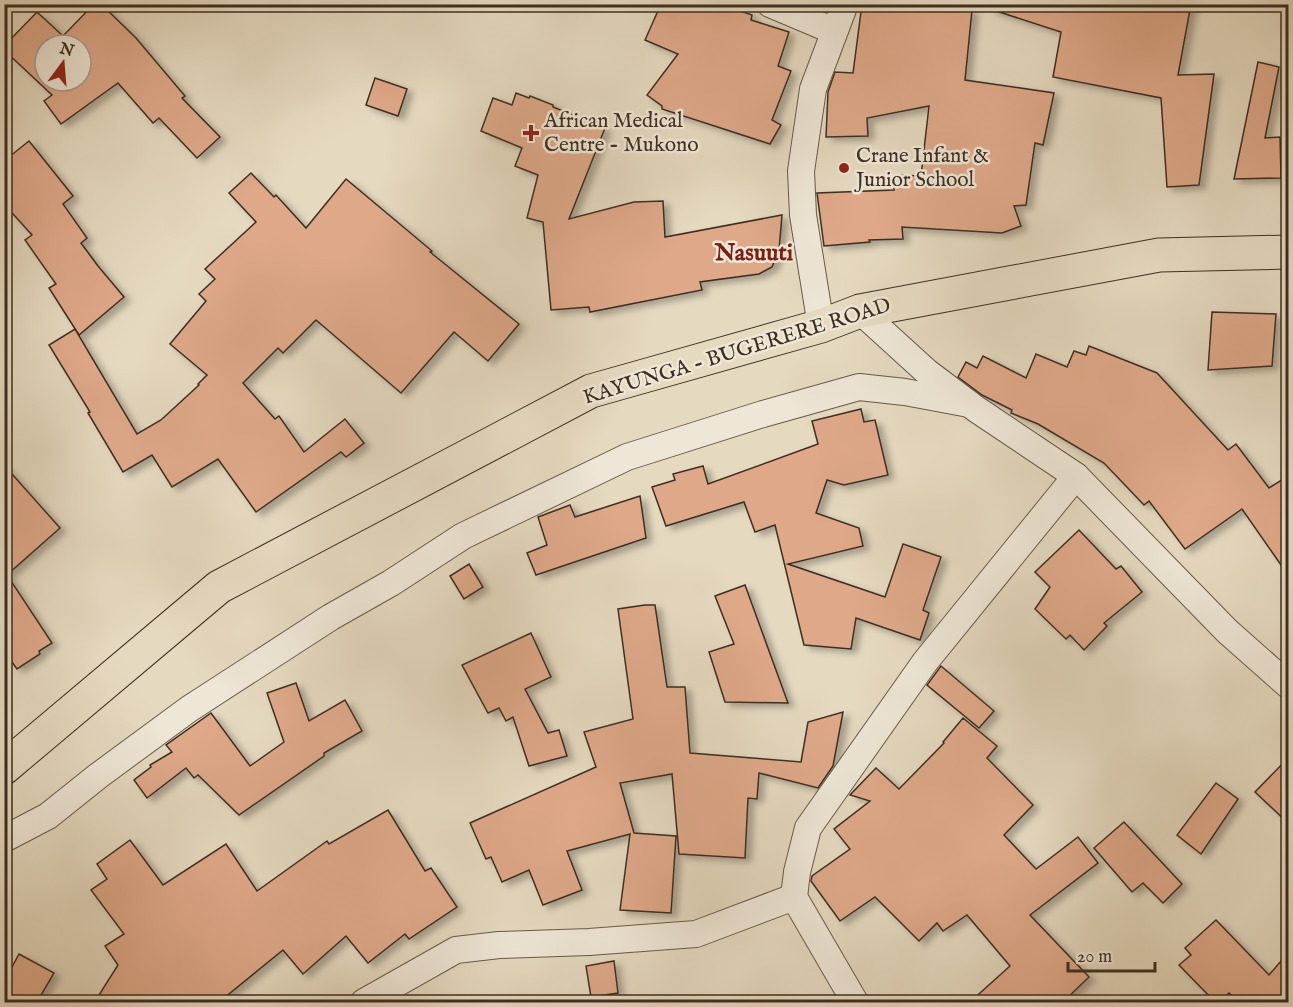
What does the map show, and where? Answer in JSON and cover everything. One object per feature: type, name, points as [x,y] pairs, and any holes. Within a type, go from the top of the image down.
[{"type":"main road","name":"KAYUNGA - BUGERERE ROAD","points":[[4,768],[219,587],[591,392],[821,326],[860,311],[1159,255],[1288,252]]},
{"type":"street","points":[[770,4],[834,31]]},
{"type":"street","points":[[821,326],[803,215],[801,171],[813,89],[845,4]]},
{"type":"street","points":[[860,311],[927,372],[969,404],[1076,477],[1227,631],[1288,685]]},
{"type":"street","points":[[4,839],[48,816],[189,709],[463,536],[627,457],[763,414],[859,387],[905,392],[969,404]]},
{"type":"street","points":[[855,1002],[794,897],[797,872],[808,828],[925,662],[1076,477]]},
{"type":"street","points":[[364,1002],[456,950],[499,945],[589,942],[696,934],[794,897]]},
{"type":"building","points":[[94,4],[101,4],[136,38],[185,96],[182,98],[220,137],[197,158],[159,118],[153,123],[118,83],[61,124],[44,101],[52,95],[50,93],[93,93],[93,33],[66,33]]},
{"type":"building","points":[[661,4],[721,4],[752,15],[751,20],[789,32],[778,66],[791,71],[772,120],[781,125],[770,144],[662,109],[662,106],[647,95],[678,54],[645,40]]},
{"type":"building","points":[[862,4],[952,4],[972,10],[965,80],[1054,93],[1043,145],[1035,143],[1026,205],[1014,206],[1021,226],[1002,233],[902,227],[903,239],[869,240],[870,242],[824,246],[817,193],[894,190],[895,175],[921,176],[929,106],[867,118],[868,136],[826,137],[828,92],[835,72],[853,73]]},
{"type":"building","points":[[991,4],[1191,4],[1178,75],[1214,74],[1199,185],[1167,187],[1161,98],[1053,77],[1061,32],[990,9]]},
{"type":"building","points":[[37,12],[60,33],[33,33],[33,77],[4,50],[4,46]]},
{"type":"building","points":[[1258,62],[1279,67],[1265,138],[1280,137],[1281,178],[1234,179]]},
{"type":"building","points":[[375,78],[407,89],[398,116],[366,105]]},
{"type":"building","points":[[516,93],[553,105],[553,107],[605,128],[569,219],[634,202],[663,201],[665,237],[782,215],[779,250],[772,267],[759,274],[700,282],[702,290],[590,312],[589,307],[551,310],[543,222],[527,218],[538,175],[515,166],[522,148],[481,131],[493,98],[512,105]]},
{"type":"building","points":[[29,141],[73,196],[63,204],[87,238],[81,243],[124,297],[79,335],[49,288],[56,284],[25,240],[32,235],[4,204],[4,161]]},
{"type":"building","points":[[251,173],[274,197],[276,195],[306,228],[346,179],[432,251],[430,252],[519,324],[488,361],[454,332],[401,393],[316,320],[283,353],[278,348],[243,383],[275,419],[279,416],[304,452],[345,419],[364,443],[346,457],[341,452],[256,512],[218,459],[172,487],[152,455],[123,472],[49,345],[75,329],[137,434],[161,420],[207,375],[170,344],[206,301],[199,294],[215,279],[205,269],[256,222],[229,193]]},
{"type":"building","points":[[1212,312],[1276,314],[1272,366],[1208,370]]},
{"type":"building","points":[[1089,346],[1157,373],[1228,450],[1236,444],[1269,488],[1288,476],[1288,575],[1242,509],[1185,549],[1149,501],[1144,505],[1104,463],[1038,424],[1011,413],[1012,410],[982,395],[958,377],[966,362],[977,368],[983,356],[1026,378],[1036,354],[1067,367],[1074,351],[1086,355]]},
{"type":"building","points":[[861,409],[864,422],[875,420],[888,475],[844,485],[827,480],[816,513],[859,528],[863,546],[788,564],[885,597],[903,544],[941,557],[923,610],[929,613],[920,640],[856,618],[851,649],[804,645],[775,525],[755,532],[744,502],[666,526],[652,487],[675,480],[673,474],[703,466],[708,484],[818,444],[812,421]]},
{"type":"building","points":[[4,465],[60,528],[7,575],[52,643],[17,669],[4,651]]},
{"type":"building","points":[[640,496],[646,538],[536,575],[527,553],[547,545],[538,517],[570,505],[575,517]]},
{"type":"building","points":[[1079,530],[1116,569],[1121,566],[1142,592],[1104,623],[1107,626],[1084,650],[1070,635],[1066,639],[1035,609],[1050,587],[1035,572]]},
{"type":"building","points":[[469,564],[483,587],[464,599],[450,576]]},
{"type":"building","points":[[745,585],[788,703],[725,702],[709,652],[734,644],[715,596]]},
{"type":"building","points":[[655,605],[667,687],[685,687],[690,753],[801,762],[808,722],[843,712],[833,766],[818,788],[759,773],[757,799],[748,798],[745,858],[679,854],[672,774],[620,783],[634,833],[676,836],[671,913],[620,910],[630,834],[567,851],[582,890],[543,905],[529,870],[502,882],[491,857],[486,859],[470,823],[596,767],[584,732],[633,719],[618,609]]},
{"type":"building","points":[[531,633],[551,677],[525,689],[548,733],[559,730],[567,756],[529,766],[513,717],[506,721],[499,708],[488,713],[462,665]]},
{"type":"building","points":[[941,666],[994,711],[979,728],[927,685]]},
{"type":"building","points":[[296,683],[309,721],[345,700],[362,731],[324,753],[324,756],[239,815],[198,775],[194,778],[186,768],[147,798],[134,780],[151,767],[150,765],[172,752],[166,745],[211,713],[250,766],[284,742],[267,693]]},
{"type":"building","points":[[963,718],[997,746],[987,758],[1033,805],[1004,835],[1036,869],[1078,837],[1098,863],[1030,915],[1089,977],[1063,1002],[970,1002],[1010,966],[967,915],[943,931],[937,923],[919,941],[875,897],[840,921],[811,881],[812,876],[850,849],[834,829],[870,801],[850,795],[876,768],[899,789],[944,743]]},
{"type":"building","points":[[1288,758],[1288,823],[1255,792]]},
{"type":"building","points":[[1216,783],[1238,799],[1201,854],[1177,835]]},
{"type":"building","points":[[388,810],[425,871],[431,868],[457,907],[409,939],[405,934],[368,963],[346,936],[303,974],[283,950],[219,1002],[111,1002],[99,995],[118,965],[105,946],[124,934],[91,890],[107,879],[97,864],[130,840],[163,885],[226,844],[257,891],[327,841],[329,844]]},
{"type":"building","points":[[1124,822],[1182,884],[1163,903],[1143,883],[1132,892],[1094,848]]},
{"type":"building","points":[[1216,920],[1269,975],[1288,953],[1288,1002],[1239,1002],[1229,993],[1219,1002],[1215,1002],[1179,965],[1191,955],[1185,948]]},
{"type":"building","points":[[19,954],[54,973],[37,1002],[4,1002],[4,982]]},
{"type":"building","points":[[614,961],[618,993],[591,997],[586,966]]},
{"type":"place","name":"African Medical Centre - Mukono","points":[[531,133]]},
{"type":"place","name":"Crane Infant & Junior School","points":[[844,168]]},
{"type":"district","name":"Nasuuti","points":[[754,253]]}]
